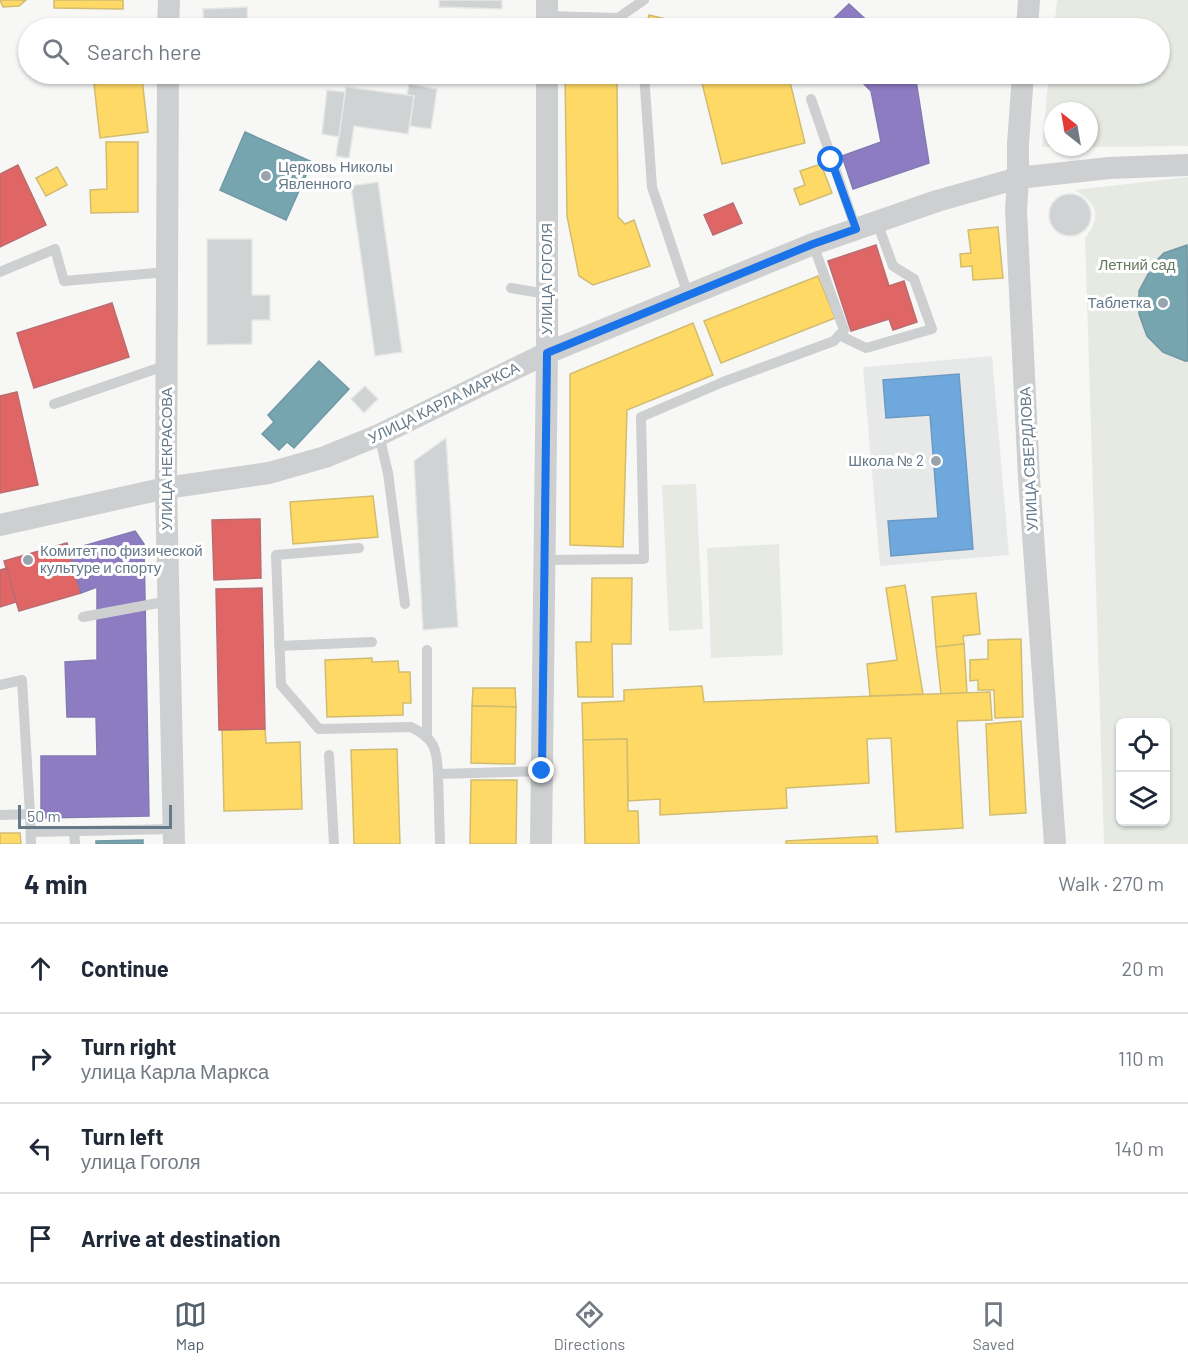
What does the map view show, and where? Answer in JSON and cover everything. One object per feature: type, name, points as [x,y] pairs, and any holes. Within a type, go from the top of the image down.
[{"type":"street","points":[[168,18],[169,0]]},
{"type":"street","points":[[1028,18],[1029,0]]},
{"type":"street","name":"УЛИЦА НЕКРАСОВА","points":[[168,84],[166,488],[174,836]]},
{"type":"street","name":"УЛИЦА ГОГОЛЯ","points":[[541,844],[547,353],[547,84]]},
{"type":"street","name":"УЛИЦА СВЕРДЛОВА","points":[[1022,84],[1016,210],[1029,478],[1055,844]]},
{"type":"street","name":"УЛИЦА КАРЛА МАРКСА","points":[[0,525],[166,488],[269,473],[325,457],[379,435],[547,353],[813,244],[937,201],[1018,178],[1109,168],[1188,165]]},
{"type":"lane","points":[[547,15],[618,18],[644,0]]},
{"type":"lane","points":[[645,84],[652,187],[688,295]]},
{"type":"lane","points":[[811,99],[866,226],[893,266],[914,279],[932,329],[866,348],[839,335]]},
{"type":"lane","points":[[544,560],[644,559],[641,417],[723,382],[834,341],[844,330],[813,244]]},
{"type":"lane","points":[[0,272],[55,249],[64,281],[167,272]]},
{"type":"lane","points":[[511,288],[547,294]]},
{"type":"lane","points":[[54,404],[167,365]]},
{"type":"lane","points":[[379,435],[388,473],[405,604]]},
{"type":"lane","points":[[359,549],[276,555],[281,685],[319,729],[411,727],[424,733],[437,753],[440,844]]},
{"type":"lane","points":[[83,616],[169,601]]},
{"type":"lane","points":[[279,646],[372,642]]},
{"type":"lane","points":[[427,650],[427,737]]},
{"type":"lane","points":[[0,685],[22,680],[31,844]]},
{"type":"lane","points":[[329,755],[334,844]]},
{"type":"lane","points":[[438,774],[542,771]]},
{"type":"lane","points":[[0,815],[30,814]]},
{"type":"lane","points":[[74,831],[75,844]]},
{"type":"lane","points":[[31,832],[74,831],[174,836]]},
{"type":"shaded area","name":"Школа № 2","points":[[992,356],[1009,555],[880,566],[863,367]]},
{"type":"green space","points":[[1057,0],[1188,0],[1188,146],[1098,147],[1098,102],[1046,102],[1048,84],[1170,84],[1170,18],[1055,18]]},
{"type":"green space","name":"Летний сад","points":[[1188,177],[1188,844],[1104,844],[1085,238],[1094,224],[1095,211],[1083,195],[1075,190]]},
{"type":"green space","points":[[696,484],[703,629],[669,631],[662,485]]},
{"type":"green space","points":[[779,544],[783,655],[711,658],[707,548]]},
{"type":"building: Homes","points":[[0,0],[26,0],[19,6],[3,7]]},
{"type":"building: Homes","points":[[54,0],[123,0],[123,9],[54,8]]},
{"type":"building: Homes","points":[[94,84],[143,84],[148,132],[100,138]]},
{"type":"building: Homes","points":[[565,84],[617,84],[618,217],[625,224],[634,220],[650,266],[593,285],[579,276],[567,216]]},
{"type":"building: Homes","points":[[702,84],[790,84],[805,143],[722,164]]},
{"type":"building: Homes","points":[[106,142],[138,142],[138,212],[91,213],[90,190],[107,189]]},
{"type":"building: Homes","points":[[821,164],[832,193],[800,205],[794,189],[805,185],[800,171]]},
{"type":"building: Homes","points":[[57,167],[67,185],[46,196],[36,178]]},
{"type":"building: Homes","points":[[998,227],[1003,278],[973,280],[972,266],[961,267],[960,254],[971,253],[968,230]]},
{"type":"building: Homes","points":[[818,276],[835,318],[721,363],[704,321]]},
{"type":"building: Homes","points":[[693,323],[713,375],[627,410],[623,547],[570,545],[570,374]]},
{"type":"building: Homes","points":[[373,496],[378,537],[293,544],[290,502]]},
{"type":"building: Homes","points":[[592,578],[632,578],[631,644],[612,644],[613,697],[578,697],[576,642],[591,642]]},
{"type":"building: Homes","points":[[905,585],[923,694],[870,696],[867,664],[897,660],[886,588]]},
{"type":"building: Homes","points":[[976,593],[980,634],[963,636],[964,644],[936,647],[932,597]]},
{"type":"building: Homes","points":[[1021,639],[1023,717],[995,718],[994,690],[978,690],[978,680],[970,681],[970,660],[988,659],[988,640]]},
{"type":"building: Homes","points":[[964,644],[967,693],[941,694],[936,647]]},
{"type":"building: Homes","points":[[372,658],[372,662],[398,661],[399,672],[410,672],[411,703],[403,703],[403,715],[327,717],[325,660]]},
{"type":"building: Homes","points":[[702,686],[704,702],[990,692],[992,720],[957,721],[963,828],[896,832],[891,738],[867,739],[869,783],[786,788],[787,808],[660,815],[660,799],[628,801],[627,739],[583,740],[582,703],[624,701],[624,690]]},
{"type":"building: Homes","points":[[473,688],[515,688],[516,707],[472,706]]},
{"type":"building: Homes","points":[[472,706],[516,707],[515,764],[471,763]]},
{"type":"building: Homes","points":[[1021,721],[1026,813],[990,815],[986,724]]},
{"type":"building: Homes","points":[[265,729],[266,743],[300,742],[302,809],[224,811],[222,730]]},
{"type":"building: Homes","points":[[627,739],[628,811],[638,811],[639,844],[585,844],[583,740]]},
{"type":"building: Homes","points":[[397,749],[400,844],[354,844],[351,750]]},
{"type":"building: Homes","points":[[471,780],[517,780],[516,844],[470,844]]},
{"type":"building: Homes","points":[[0,833],[20,833],[21,844],[0,844]]},
{"type":"building: Homes","points":[[877,836],[878,844],[786,844],[786,841]]},
{"type":"building: Shops","points":[[18,165],[46,225],[0,247],[0,174]]},
{"type":"building: Shops","points":[[733,203],[742,223],[713,235],[704,215]]},
{"type":"building: Shops","points":[[876,245],[889,286],[904,281],[917,322],[893,330],[889,319],[851,331],[828,261]]},
{"type":"building: Shops","points":[[112,303],[129,357],[34,388],[17,333]]},
{"type":"building: Shops","points":[[17,392],[38,485],[0,493],[0,396]]},
{"type":"building: Shops","points":[[260,519],[261,578],[214,580],[212,520]]},
{"type":"building: Shops","points":[[67,543],[81,593],[19,611],[4,561]]},
{"type":"building: Shops","points":[[7,568],[16,602],[0,607],[0,570]]},
{"type":"building: Shops","points":[[262,588],[265,729],[219,730],[216,589]]},
{"type":"building: Offices","points":[[849,4],[864,18],[834,18]]},
{"type":"building: Offices","points":[[864,84],[917,84],[929,163],[853,189],[842,156],[881,142],[871,91]]},
{"type":"building: Offices","points":[[135,531],[144,544],[149,816],[41,818],[41,756],[97,756],[96,717],[67,717],[65,662],[97,660],[97,587],[81,593],[69,550]]},
{"type":"building: Schools","points":[[959,374],[973,549],[891,556],[888,521],[938,518],[930,415],[886,418],[883,380]]},
{"type":"building: Public","name":"Церковь Николы Явленного","points":[[245,132],[312,162],[286,220],[220,190]]},
{"type":"building: Public","name":"Таблетка","points":[[1187,245],[1188,361],[1185,361],[1163,352],[1147,336],[1139,314],[1139,291],[1154,263],[1164,253]]},
{"type":"building: Public","points":[[319,361],[349,389],[294,448],[287,442],[279,450],[262,434],[274,422],[268,415]]},
{"type":"building: Public","points":[[143,840],[143,844],[96,844],[96,841]]},
{"type":"building: Other","points":[[439,0],[502,0],[502,9],[439,7]]},
{"type":"building: Other","points":[[247,7],[248,18],[203,18],[203,9]]},
{"type":"building: Other","points":[[409,84],[437,89],[431,129],[410,126],[414,96],[407,95]]},
{"type":"building: Other","points":[[346,87],[414,96],[408,134],[354,126],[349,158],[336,156]]},
{"type":"building: Other","points":[[327,90],[345,92],[339,137],[322,134]]},
{"type":"building: Other","points":[[378,182],[402,352],[375,356],[351,186]]},
{"type":"building: Other","points":[[1070,194],[1085,200],[1091,215],[1085,230],[1070,236],[1055,230],[1049,215],[1055,200]]},
{"type":"building: Other","points":[[207,239],[252,239],[252,295],[270,295],[270,320],[252,320],[252,344],[207,345]]},
{"type":"building: Other","points":[[365,386],[378,399],[364,413],[351,399]]},
{"type":"building: Other","points":[[446,438],[458,627],[423,630],[414,461]]},
{"type":"place","name":"Церковь Николы Явленного","points":[[266,176]]},
{"type":"place","name":"Таблетка","points":[[1163,303]]},
{"type":"place","name":"Школа № 2","points":[[936,461]]},
{"type":"place","name":"Комитет по физической культуре и спорту","points":[[28,560]]},
{"type":"route","points":[[542,771],[547,353],[813,244],[856,229],[831,160]]}]
